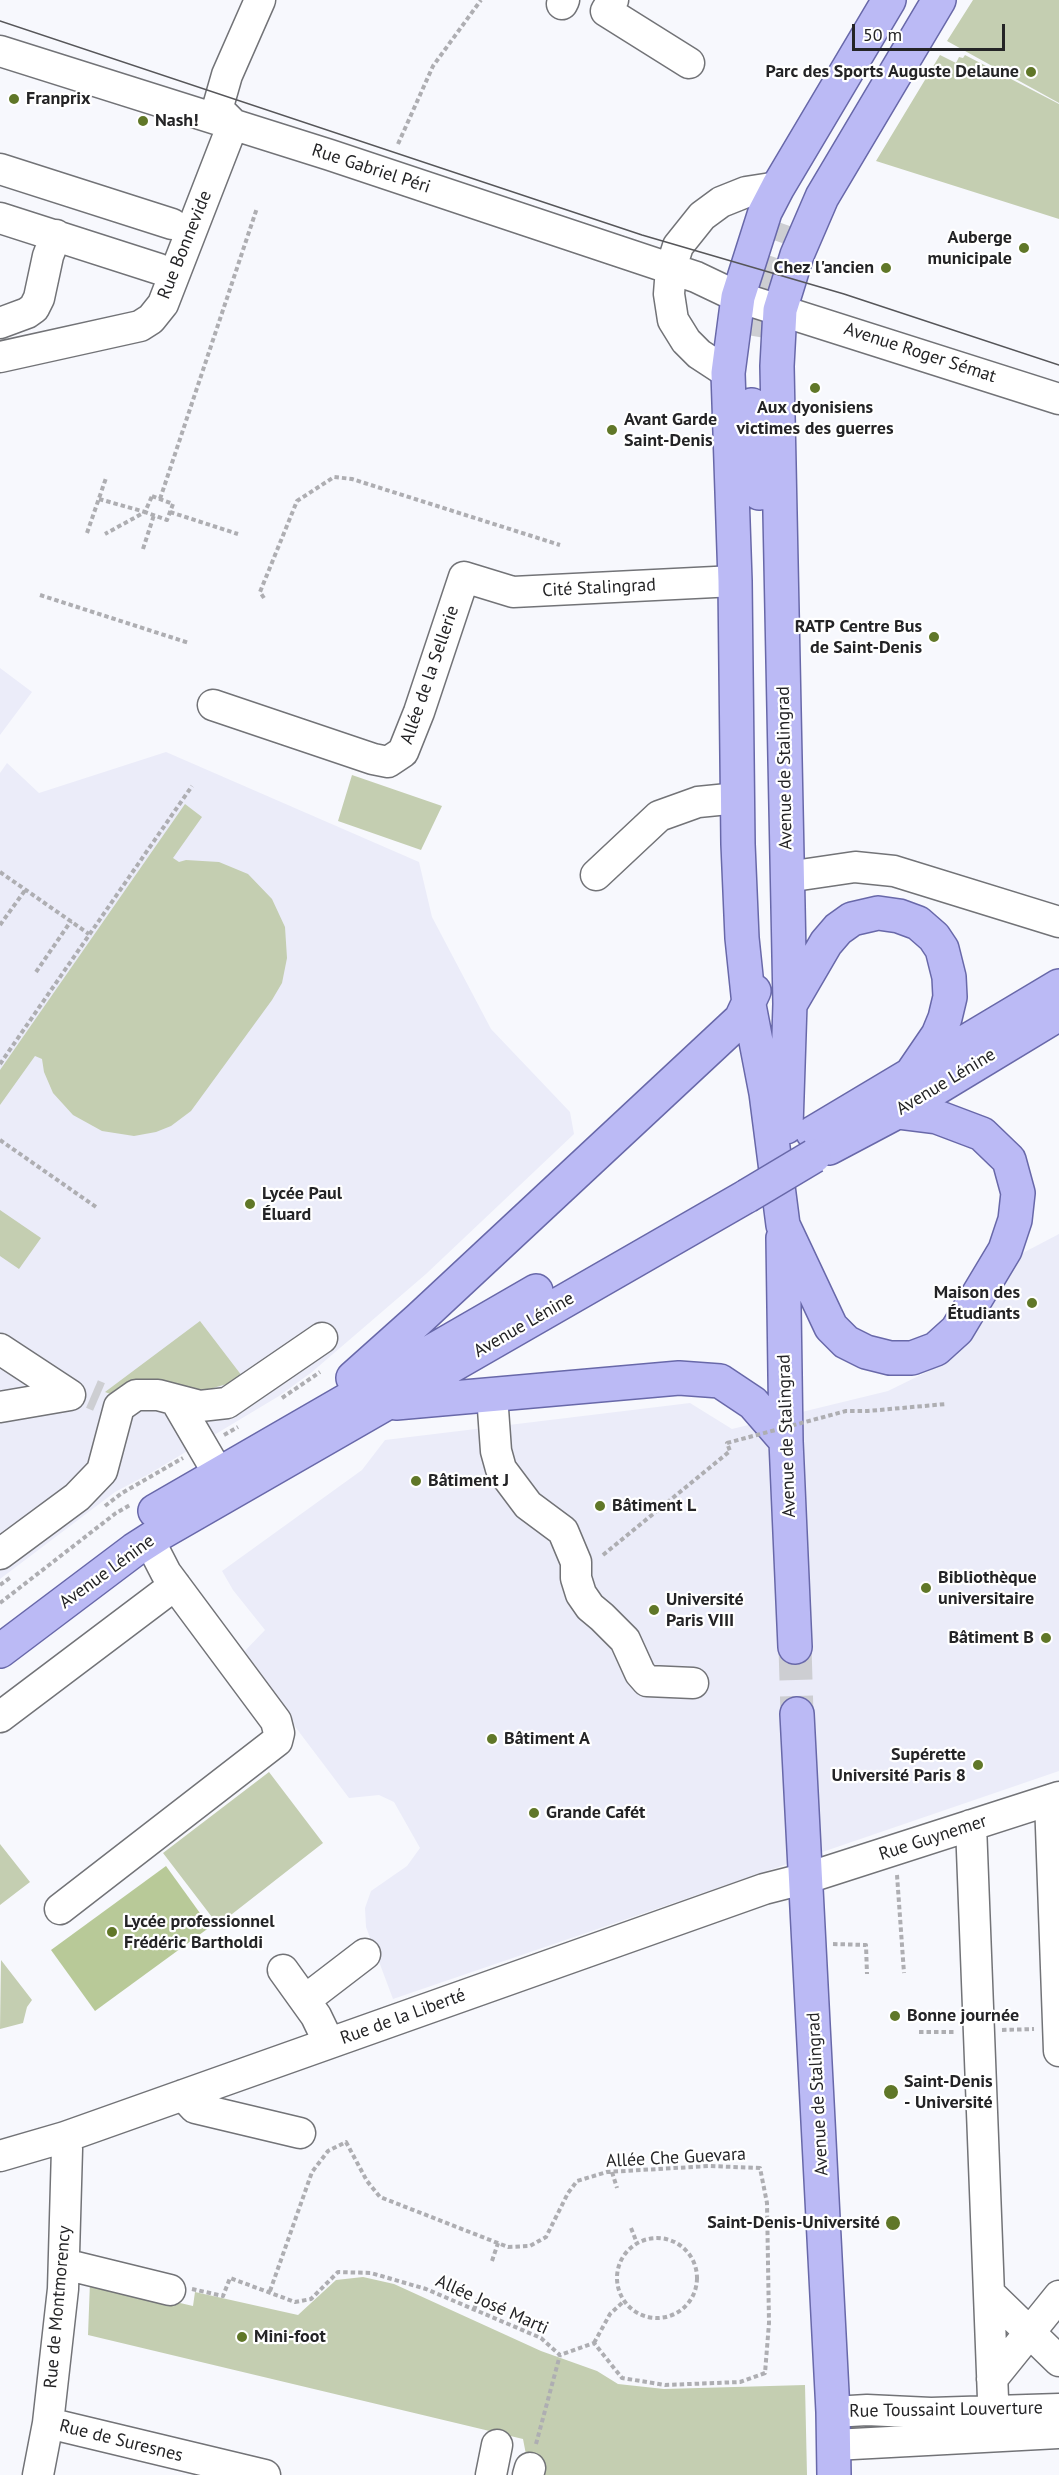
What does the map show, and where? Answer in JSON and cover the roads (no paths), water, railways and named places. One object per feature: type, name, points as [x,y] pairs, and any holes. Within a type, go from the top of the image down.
[{"type":"main road","name":"Avenue de Stalingrad","points":[[783,1225],[766,1093],[738,798],[735,581],[728,373],[738,297],[756,235],[778,187],[888,0]]},
{"type":"main road","points":[[907,0],[799,183],[784,224],[921,0]]},
{"type":"main road","name":"Avenue de Stalingrad","points":[[795,1647],[786,1441],[783,1225],[790,1004],[777,366],[780,310],[797,255],[822,197],[939,0]]},
{"type":"main road","name":"Avenue de Stalingrad","points":[[752,948],[753,336]]},
{"type":"main road","points":[[752,405],[785,792]]},
{"type":"main road","points":[[790,1004],[826,943],[838,929],[852,919],[869,913],[878,913],[899,916],[918,923],[934,937],[942,948],[949,977],[950,997],[938,1035],[910,1076]]},
{"type":"main road","points":[[319,1414],[344,1385],[386,1351],[741,1019],[750,1005],[752,948]]},
{"type":"main road","points":[[725,1035],[752,948]]},
{"type":"main road","name":"Avenue Lénine","points":[[0,1651],[150,1540],[388,1403],[813,1145],[910,1076],[1059,986]]},
{"type":"main road","name":"Avenue de Stalingrad","points":[[750,1005],[766,1093]]},
{"type":"main road","name":"Avenue Lénine","points":[[813,1145],[897,1112],[1059,1014]]},
{"type":"main road","points":[[783,1225],[826,1318],[831,1327],[846,1342],[866,1352],[890,1358],[912,1358],[936,1349],[957,1330],[1005,1250],[1015,1221],[1018,1193],[1009,1160],[982,1134],[937,1117],[897,1112]]},
{"type":"main road","name":"Avenue Lénine","points":[[0,1622],[126,1528],[218,1473],[319,1414],[747,1184]]},
{"type":"main road","points":[[388,1403],[679,1378],[720,1381],[753,1403],[786,1441]]},
{"type":"main road","name":"Avenue de Stalingrad","points":[[797,1714],[811,1944],[834,2442]]},
{"type":"street","points":[[232,124],[220,111],[219,103],[227,75],[260,0]]},
{"type":"street","points":[[613,0],[606,11],[689,63]]},
{"type":"street","name":"Rue Gabriel Péri","points":[[0,51],[232,124],[696,276],[738,297]]},
{"type":"street","name":"Rue Bonnevide","points":[[0,357],[123,331],[140,326],[151,318],[163,304],[232,124]]},
{"type":"street","points":[[0,168],[172,224]]},
{"type":"street","points":[[728,373],[699,354],[686,341],[673,320],[669,294],[671,268],[678,246],[702,216],[721,202],[746,192],[778,187]]},
{"type":"street","points":[[0,218],[159,268]]},
{"type":"street","points":[[0,323],[34,308],[39,298],[48,256],[56,236]]},
{"type":"street","name":"Avenue Roger Sémat","points":[[738,297],[1059,399]]},
{"type":"street","name":"Cité Stalingrad","points":[[464,577],[513,592],[735,581]]},
{"type":"street","name":"Allée de la Sellerie","points":[[213,705],[388,762],[404,752],[464,577]]},
{"type":"street","points":[[596,875],[659,816],[698,802],[738,798]]},
{"type":"street","points":[[787,877],[855,867],[894,871],[1059,922]]},
{"type":"street","points":[[0,1407],[136,1395],[158,1395],[200,1406],[227,1403],[322,1338]]},
{"type":"street","points":[[0,1349],[95,1398]]},
{"type":"street","points":[[492,1395],[496,1451],[501,1469],[528,1506],[563,1531],[576,1562],[576,1578],[581,1594],[590,1607],[625,1640],[639,1673],[647,1681],[693,1683]]},
{"type":"street","points":[[0,1554],[77,1497],[102,1471],[95,1398]]},
{"type":"street","points":[[176,1401],[218,1473]]},
{"type":"street","points":[[60,1909],[277,1741],[280,1728],[276,1721],[166,1573],[150,1540]]},
{"type":"street","points":[[0,1717],[175,1585]]},
{"type":"street","points":[[1054,1799],[1059,2051]]},
{"type":"street","name":"Rue Guynemer","points":[[807,1878],[1054,1799]]},
{"type":"street","points":[[971,1826],[993,2379],[1001,2423]]},
{"type":"street","name":"Rue de la Liberté","points":[[0,2156],[65,2137],[764,1889],[807,1878]]},
{"type":"street","points":[[305,2000],[365,1954]]},
{"type":"street","points":[[283,1970],[316,2016],[329,2043]]},
{"type":"street","points":[[183,2095],[195,2108],[300,2133]]},
{"type":"street","name":"Rue de Montmorency","points":[[38,2475],[48,2423],[64,2264],[67,2149],[65,2137]]},
{"type":"street","points":[[64,2264],[170,2290]]},
{"type":"street","points":[[989,2293],[1059,2361]]},
{"type":"street","points":[[993,2379],[1059,2296]]},
{"type":"street","name":"Rue Toussaint Louverture","points":[[1001,2423],[1059,2409]]},
{"type":"street","name":"Rue de Suresnes","points":[[48,2423],[265,2475]]},
{"type":"street","points":[[834,2442],[1001,2423],[1059,2423]]},
{"type":"street","name":"Rue Toussaint Louverture","points":[[1001,2423],[1059,2433]]},
{"type":"street","points":[[491,2475],[497,2445]]},
{"type":"tunnel","points":[[753,336],[761,290],[784,224]]},
{"type":"tunnel","points":[[92,1394],[99,1397]]},
{"type":"tunnel","points":[[795,1647],[797,1714]]},
{"type":"tram line","points":[[0,21],[642,235],[844,294],[1059,365]]},
{"type":"place","name":"Parc des Sports Auguste Delaune","points":[[1031,72]]},
{"type":"place","name":"Franprix","points":[[14,99]]},
{"type":"place","name":"Nash!","points":[[143,121]]},
{"type":"place","name":"Auberge municipale","points":[[1024,248]]},
{"type":"place","name":"Chez l'ancien","points":[[886,268]]},
{"type":"place","name":"Aux dyonisiens victimes des guerres","points":[[815,388]]},
{"type":"place","name":"Avant Garde Saint-Denis","points":[[612,430]]},
{"type":"place","name":"RATP Centre Bus de Saint-Denis","points":[[934,637]]},
{"type":"place","name":"Lycée Paul Éluard","points":[[250,1204]]},
{"type":"place","name":"Maison des Étudiants","points":[[1032,1303]]},
{"type":"place","name":"Bâtiment J","points":[[416,1481]]},
{"type":"place","name":"Bâtiment L","points":[[600,1506]]},
{"type":"place","name":"Bibliothèque universitaire","points":[[926,1588]]},
{"type":"place","name":"Université Paris VIII","points":[[654,1610]]},
{"type":"place","name":"Bâtiment B","points":[[1046,1638]]},
{"type":"place","name":"Bâtiment A","points":[[492,1739]]},
{"type":"place","name":"Supérette Université Paris 8","points":[[978,1765]]},
{"type":"place","name":"Grande Cafét","points":[[534,1813]]},
{"type":"place","name":"Lycée professionnel Frédéric Bartholdi","points":[[112,1932]]},
{"type":"place","name":"Bonne journée","points":[[895,2016]]},
{"type":"place","name":"Saint-Denis - Université","points":[[891,2092]]},
{"type":"place","name":"Saint-Denis-Université","points":[[893,2223]]},
{"type":"place","name":"Mini-foot","points":[[242,2337]]}]
